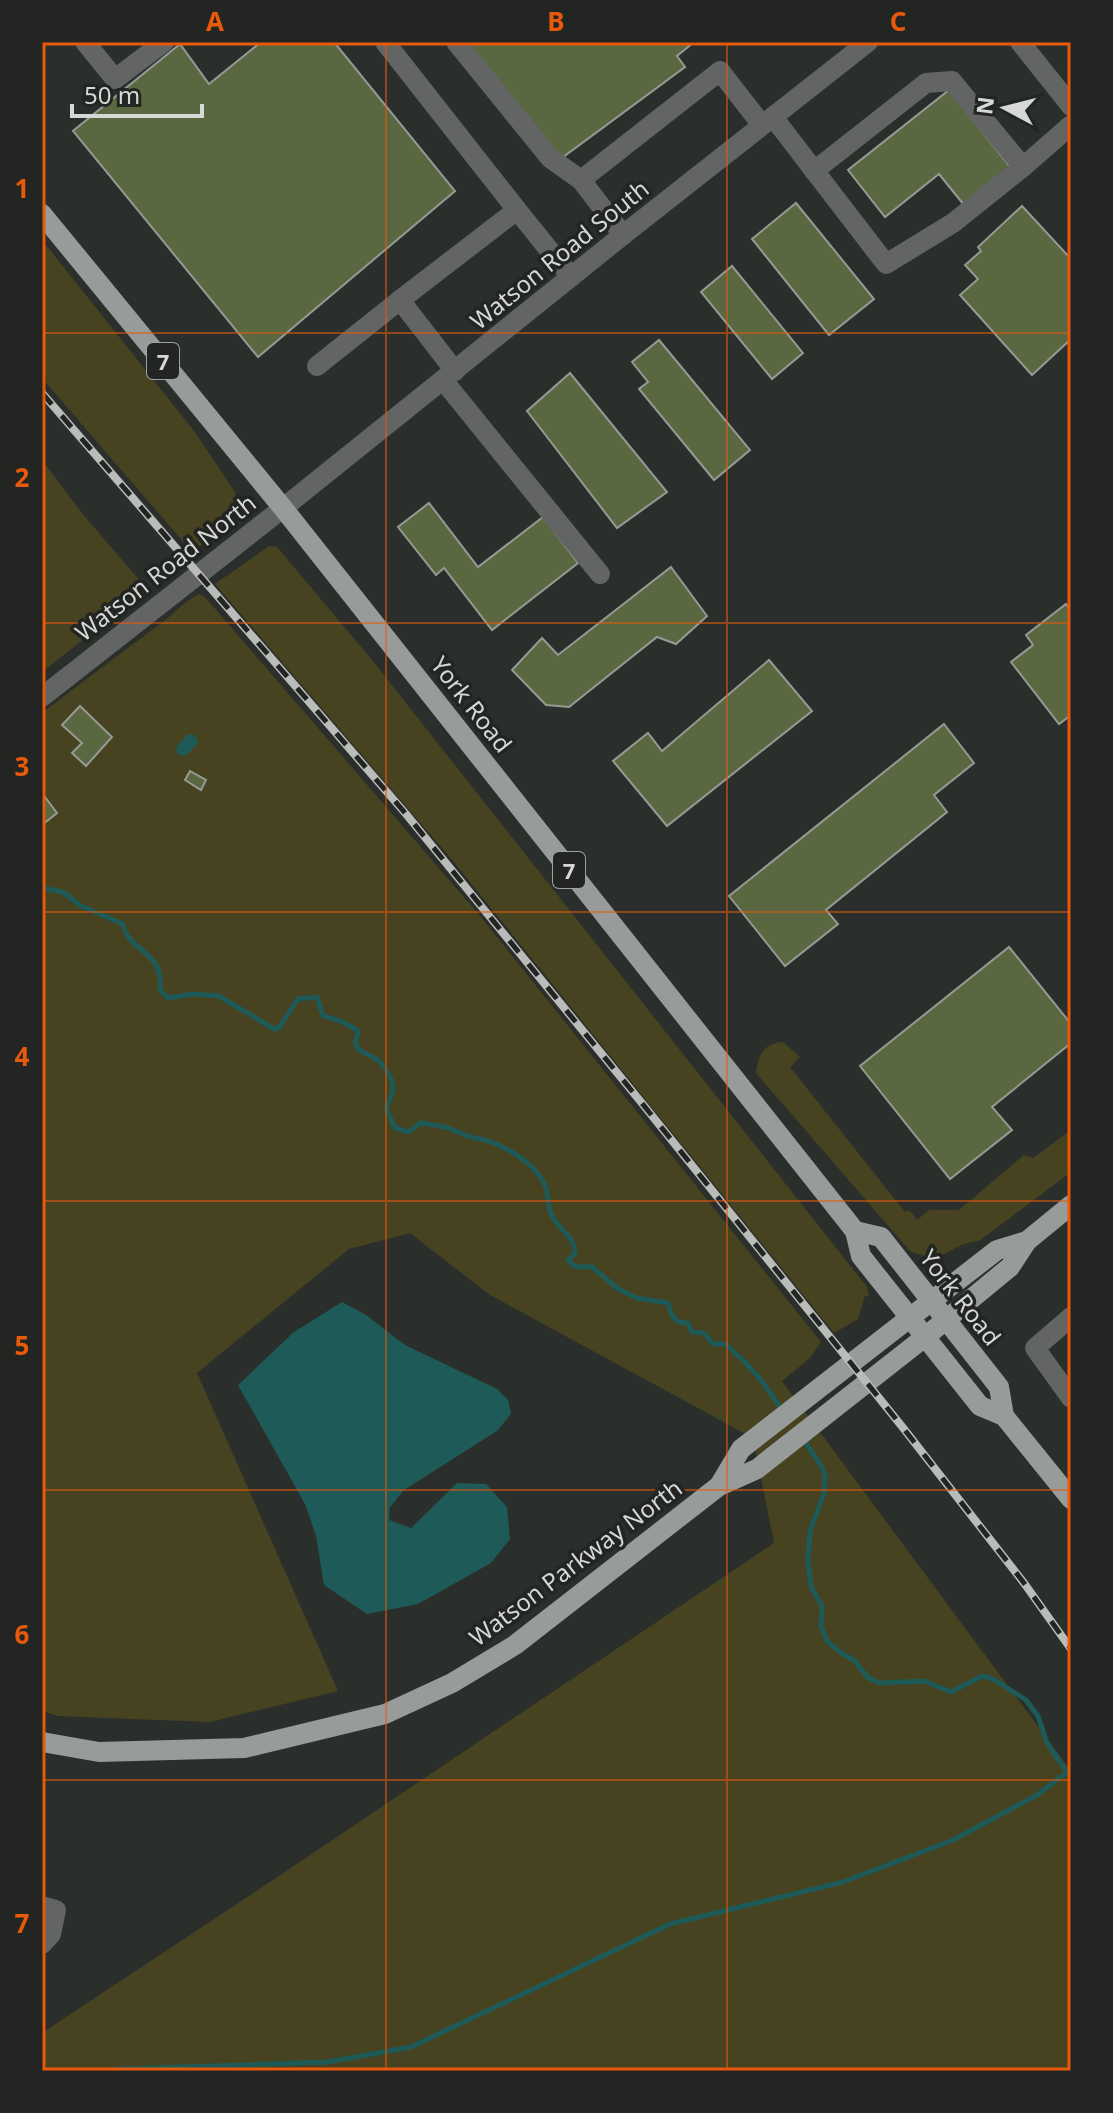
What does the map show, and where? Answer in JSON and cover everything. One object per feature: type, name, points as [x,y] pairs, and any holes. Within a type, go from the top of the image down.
[{"type":"main road","name":"York Road","points":[[42,214],[283,508],[855,1231],[861,1256],[980,1406],[1004,1416],[1071,1499]]},
{"type":"main road","points":[[1027,1241],[1071,1205]]},
{"type":"main road","name":"York Road","points":[[855,1231],[881,1237],[999,1387],[1004,1416]]},
{"type":"main road","name":"Watson Parkway North","points":[[719,1486],[741,1449],[817,1388],[997,1250],[1027,1241]]},
{"type":"main road","name":"Watson Parkway North","points":[[42,1742],[99,1752],[244,1748],[385,1714],[452,1683],[515,1645],[719,1486],[757,1469],[1010,1267],[1027,1241]]},
{"type":"street","points":[[85,42],[115,79],[164,42]]},
{"type":"street","points":[[385,42],[571,277]]},
{"type":"street","points":[[456,42],[550,158],[581,180],[623,235]]},
{"type":"street","name":"Watson Road South","points":[[283,508],[868,42]]},
{"type":"street","points":[[1020,42],[1071,106]]},
{"type":"street","points":[[581,180],[720,71],[814,171],[886,264],[953,223],[1071,125]]},
{"type":"street","points":[[814,171],[926,83],[952,81],[1023,167]]},
{"type":"street","points":[[317,366],[517,210]]},
{"type":"street","points":[[400,300],[449,375],[600,574]]},
{"type":"street","name":"Watson Road North","points":[[42,697],[283,508]]},
{"type":"street","points":[[1067,1384],[1035,1348],[1071,1317]]},
{"type":"street","points":[[42,1906],[56,1910],[51,1934],[42,1944]]},
{"type":"shaded area","points":[[42,240],[194,431],[235,492],[238,508],[227,527],[192,552],[42,378]]},
{"type":"shaded area","points":[[42,460],[81,512],[147,589],[42,672]]},
{"type":"shaded area","points":[[269,546],[277,547],[372,660],[867,1287],[869,1296],[865,1296],[858,1319],[834,1333],[453,861],[215,584]]},
{"type":"shaded area","points":[[199,594],[205,597],[481,917],[821,1342],[810,1358],[782,1381],[1071,1771],[1071,2071],[42,2071],[42,2033],[774,1543],[753,1438],[490,1295],[410,1233],[349,1249],[197,1373],[338,1691],[210,1722],[58,1716],[42,1711],[42,825],[57,813],[42,793],[42,713]]},
{"type":"shaded area","points":[[783,1042],[800,1057],[790,1067],[905,1212],[909,1210],[917,1220],[929,1210],[959,1210],[1024,1155],[1033,1158],[1071,1130],[1071,1172],[979,1241],[939,1256],[910,1251],[756,1073],[763,1051]]},
{"type":"water","points":[[188,734],[195,735],[198,743],[182,756],[176,752]]},
{"type":"water","points":[[342,1302],[366,1315],[405,1345],[497,1389],[508,1400],[511,1414],[497,1431],[404,1490],[390,1507],[389,1520],[411,1528],[457,1483],[486,1484],[507,1507],[510,1539],[491,1563],[418,1604],[367,1614],[324,1585],[316,1536],[305,1504],[238,1385],[294,1332]]},
{"type":"building","points":[[261,42],[334,42],[455,191],[258,357],[73,131],[180,44],[209,84]]},
{"type":"building","points":[[466,42],[694,42],[677,56],[685,67],[559,160]]},
{"type":"building","points":[[949,90],[1011,168],[964,205],[939,174],[885,217],[848,170]]},
{"type":"building","points":[[796,203],[874,299],[829,335],[752,239]]},
{"type":"building","points":[[1022,206],[1071,259],[1071,339],[1032,375],[960,295],[978,279],[965,265],[981,251],[978,247]]},
{"type":"building","points":[[732,266],[803,353],[772,379],[701,292]]},
{"type":"building","points":[[659,340],[750,450],[714,480],[639,389],[648,382],[632,362]]},
{"type":"building","points":[[570,373],[667,492],[617,528],[527,411]]},
{"type":"building","points":[[429,503],[478,567],[543,517],[578,563],[492,630],[444,568],[436,575],[398,527]]},
{"type":"building","points":[[671,567],[707,616],[676,644],[657,637],[569,707],[546,705],[512,670],[542,638],[558,655]]},
{"type":"building","points":[[1066,604],[1071,611],[1071,715],[1059,724],[1011,662],[1033,645],[1026,635]]},
{"type":"building","points":[[769,660],[812,711],[667,826],[613,761],[648,733],[662,751]]},
{"type":"building","points":[[80,706],[112,737],[86,766],[72,753],[82,743],[62,725]]},
{"type":"building","points":[[944,724],[974,763],[934,795],[947,812],[826,910],[838,924],[785,966],[729,896]]},
{"type":"building","points":[[190,771],[206,780],[201,790],[185,780]]},
{"type":"building","points":[[42,793],[57,813],[42,825]]},
{"type":"building","points":[[1009,947],[1071,1024],[1071,1043],[992,1107],[1012,1130],[950,1179],[860,1066]]},
{"type":"waterway","points":[[42,888],[63,892],[81,906],[123,924],[132,942],[156,965],[161,991],[168,998],[193,994],[219,996],[274,1029],[279,1028],[298,999],[317,997],[323,1016],[358,1031],[357,1047],[375,1058],[386,1070],[393,1089],[386,1108],[395,1128],[409,1132],[420,1123],[444,1127],[483,1139],[519,1156],[544,1183],[551,1214],[574,1247],[575,1253],[568,1260],[573,1265],[592,1267],[618,1289],[637,1298],[668,1303],[672,1316],[679,1322],[688,1323],[692,1332],[704,1333],[713,1344],[725,1344],[744,1361],[783,1411]]},
{"type":"waterway","points":[[803,1439],[825,1476],[824,1493],[810,1531],[808,1561],[811,1587],[822,1606],[821,1626],[827,1641],[855,1661],[868,1678],[880,1683],[924,1681],[951,1692],[982,1676],[993,1679],[1026,1700],[1038,1716],[1047,1743],[1067,1772],[1071,1773]]},
{"type":"waterway","points":[[109,2071],[327,2062],[411,2047],[670,1924],[843,1882],[953,1840],[1037,1795],[1067,1772]]},
{"type":"railway","points":[[42,393],[406,814],[904,1429],[1024,1583],[1071,1649]]}]
